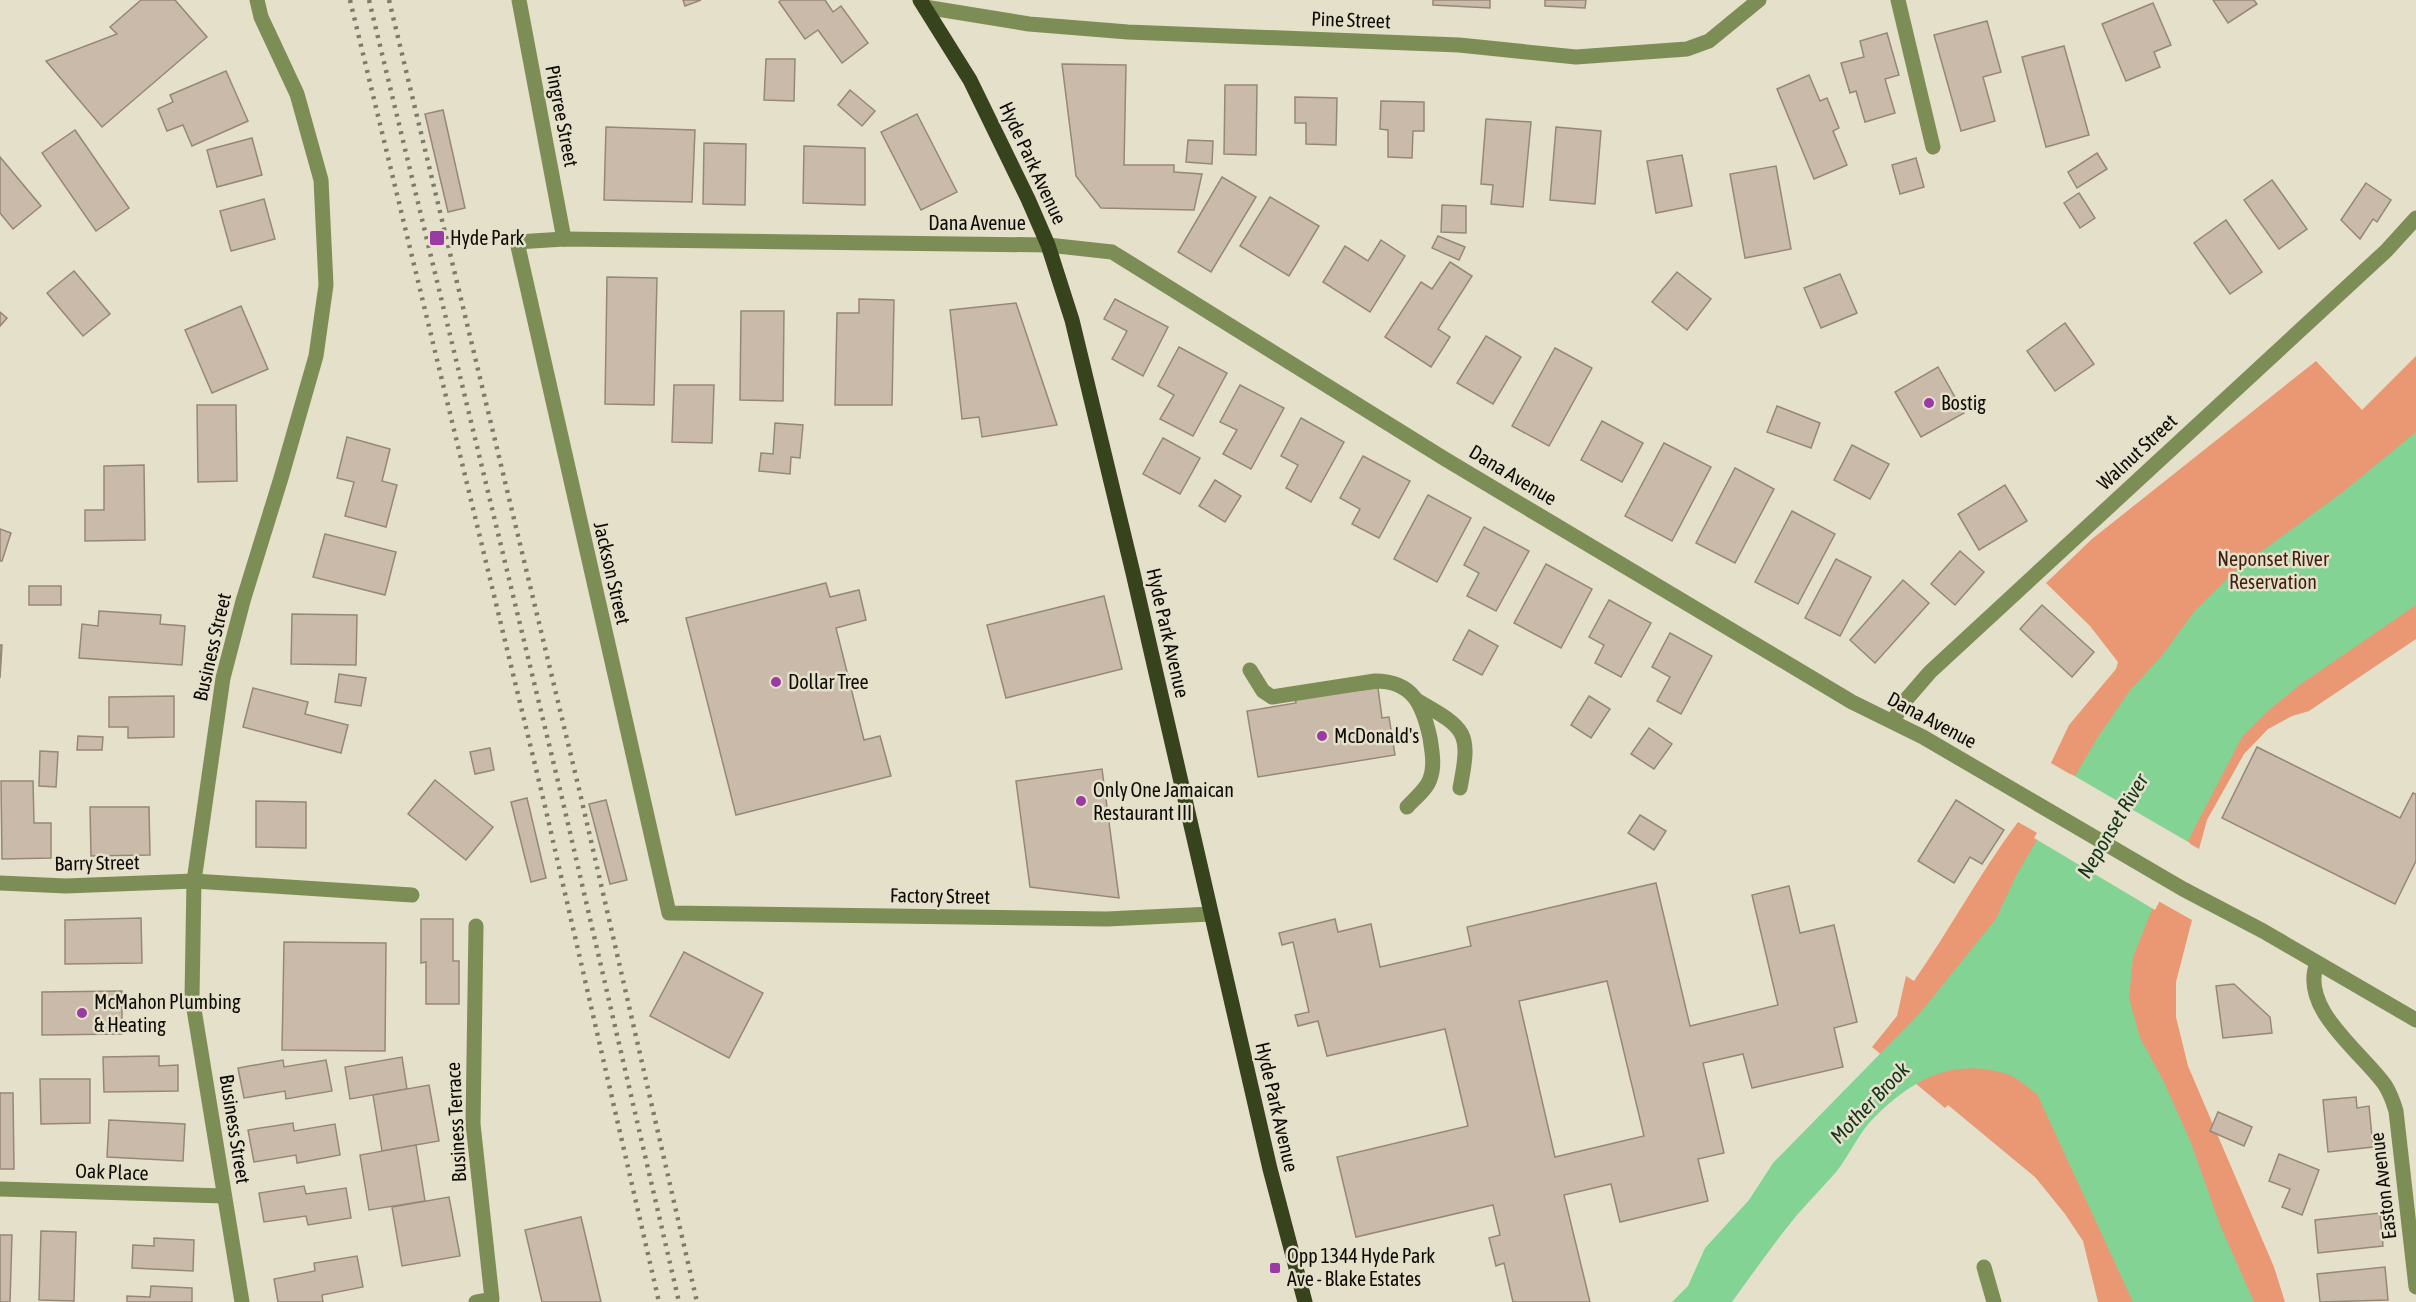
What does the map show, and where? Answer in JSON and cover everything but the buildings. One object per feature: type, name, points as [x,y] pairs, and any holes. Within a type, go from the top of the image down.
[{"type":"main road","name":"Hyde Park Avenue","points":[[923,3],[970,80],[1048,245],[1072,320],[1136,585],[1270,1170],[1305,1302]]},
{"type":"street","name":"Business Street","points":[[245,0],[261,17]]},
{"type":"street","name":"Business Street","points":[[242,1302],[192,997],[194,881],[223,678],[243,601],[316,356],[326,285],[321,180],[297,94],[261,17],[257,0]]},
{"type":"street","name":"Pingree Street","points":[[519,0],[564,239]]},
{"type":"street","name":"Pine Street","points":[[923,3],[1029,24],[1117,31],[1459,45],[1576,57],[1687,49],[1709,41],[1760,0]]},
{"type":"street","points":[[1898,0],[1934,147]]},
{"type":"street","name":"Walnut Street","points":[[1893,721],[1904,702],[1930,672],[2386,251],[2416,218]]},
{"type":"street","name":"Dana Avenue","points":[[517,242],[564,239],[1048,245],[1112,252],[1445,459],[1852,702],[1893,721],[2183,889],[2416,1020]]},
{"type":"street","name":"Jackson Street","points":[[517,242],[669,913]]},
{"type":"street","points":[[1250,670],[1263,691],[1272,697],[1375,681],[1389,681],[1405,688],[1418,701],[1450,719],[1461,729],[1466,742],[1460,789]]},
{"type":"street","points":[[1407,807],[1429,782],[1433,770],[1426,718],[1418,701]]},
{"type":"street","points":[[194,881],[412,895]]},
{"type":"street","name":"Barry Street","points":[[0,883],[66,886],[194,881]]},
{"type":"street","name":"Factory Street","points":[[669,913],[1107,919],[1211,914]]},
{"type":"street","name":"Business Terrace","points":[[476,926],[473,1124],[492,1299],[476,1302]]},
{"type":"street","name":"Easton Avenue","points":[[2317,963],[2313,974],[2313,984],[2322,1007],[2343,1039],[2379,1076],[2392,1098],[2396,1111],[2416,1287]]},
{"type":"street","name":"Oak Place","points":[[0,1189],[224,1196]]},
{"type":"street","points":[[1984,1268],[1994,1302]]},
{"type":"green space","name":"Neponset River Reservation","points":[[2416,356],[2416,639],[2309,711],[2292,716],[2268,729],[2244,754],[2207,820],[2199,849],[2051,763],[2069,725],[2116,669],[2118,662],[2090,626],[2046,583],[2092,539],[2316,361],[2362,410]]},
{"type":"green space","points":[[2018,822],[2192,920],[2176,982],[2176,1017],[2188,1066],[2274,1267],[2285,1302],[2098,1302],[2083,1241],[2035,1177],[1948,1105],[1945,1108],[1872,1047],[1897,1016],[1906,976],[1914,981]]},
{"type":"water","points":[[2416,432],[2416,605],[2301,684],[2270,709],[2242,737],[2151,912],[2133,957],[2129,998],[2140,1038],[2163,1080],[2191,1143],[2220,1225],[2254,1302],[2133,1302],[2037,1094],[2011,1075],[1987,1069],[1967,1068],[1932,1076],[1915,1084],[1870,1122],[1837,1171],[1788,1226],[1732,1302],[1672,1302],[1688,1286],[1705,1248],[1749,1200],[1773,1163],[1920,1013],[1996,919],[2017,874],[2098,737],[2131,689],[2161,657],[2194,612],[2236,570],[2343,492]]},
{"type":"pier","points":[[2071,774],[2190,843],[2155,910],[2034,838]]},
{"type":"railway","points":[[350,0],[544,802],[659,1302]]},
{"type":"railway","points":[[369,0],[562,798],[679,1302]]},
{"type":"railway","points":[[389,0],[580,793],[697,1302]]},
{"type":"place","name":"Hyde Park","points":[[437,238]]},
{"type":"place","name":"Bostig","points":[[1929,403]]},
{"type":"place","name":"Dollar Tree","points":[[776,682]]},
{"type":"place","name":"McDonald's","points":[[1322,736]]},
{"type":"place","name":"Only One Jamaican Restaurant III","points":[[1081,801]]},
{"type":"place","name":"McMahon Plumbing & Heating","points":[[82,1013]]},
{"type":"place","name":"Opp 1344 Hyde Park Ave - Blake Estates","points":[[1275,1268]]},
{"type":"water label","name":"Neponset River","points":[[2113,826]]},
{"type":"water label","name":"Mother Brook","points":[[1870,1103]]}]
